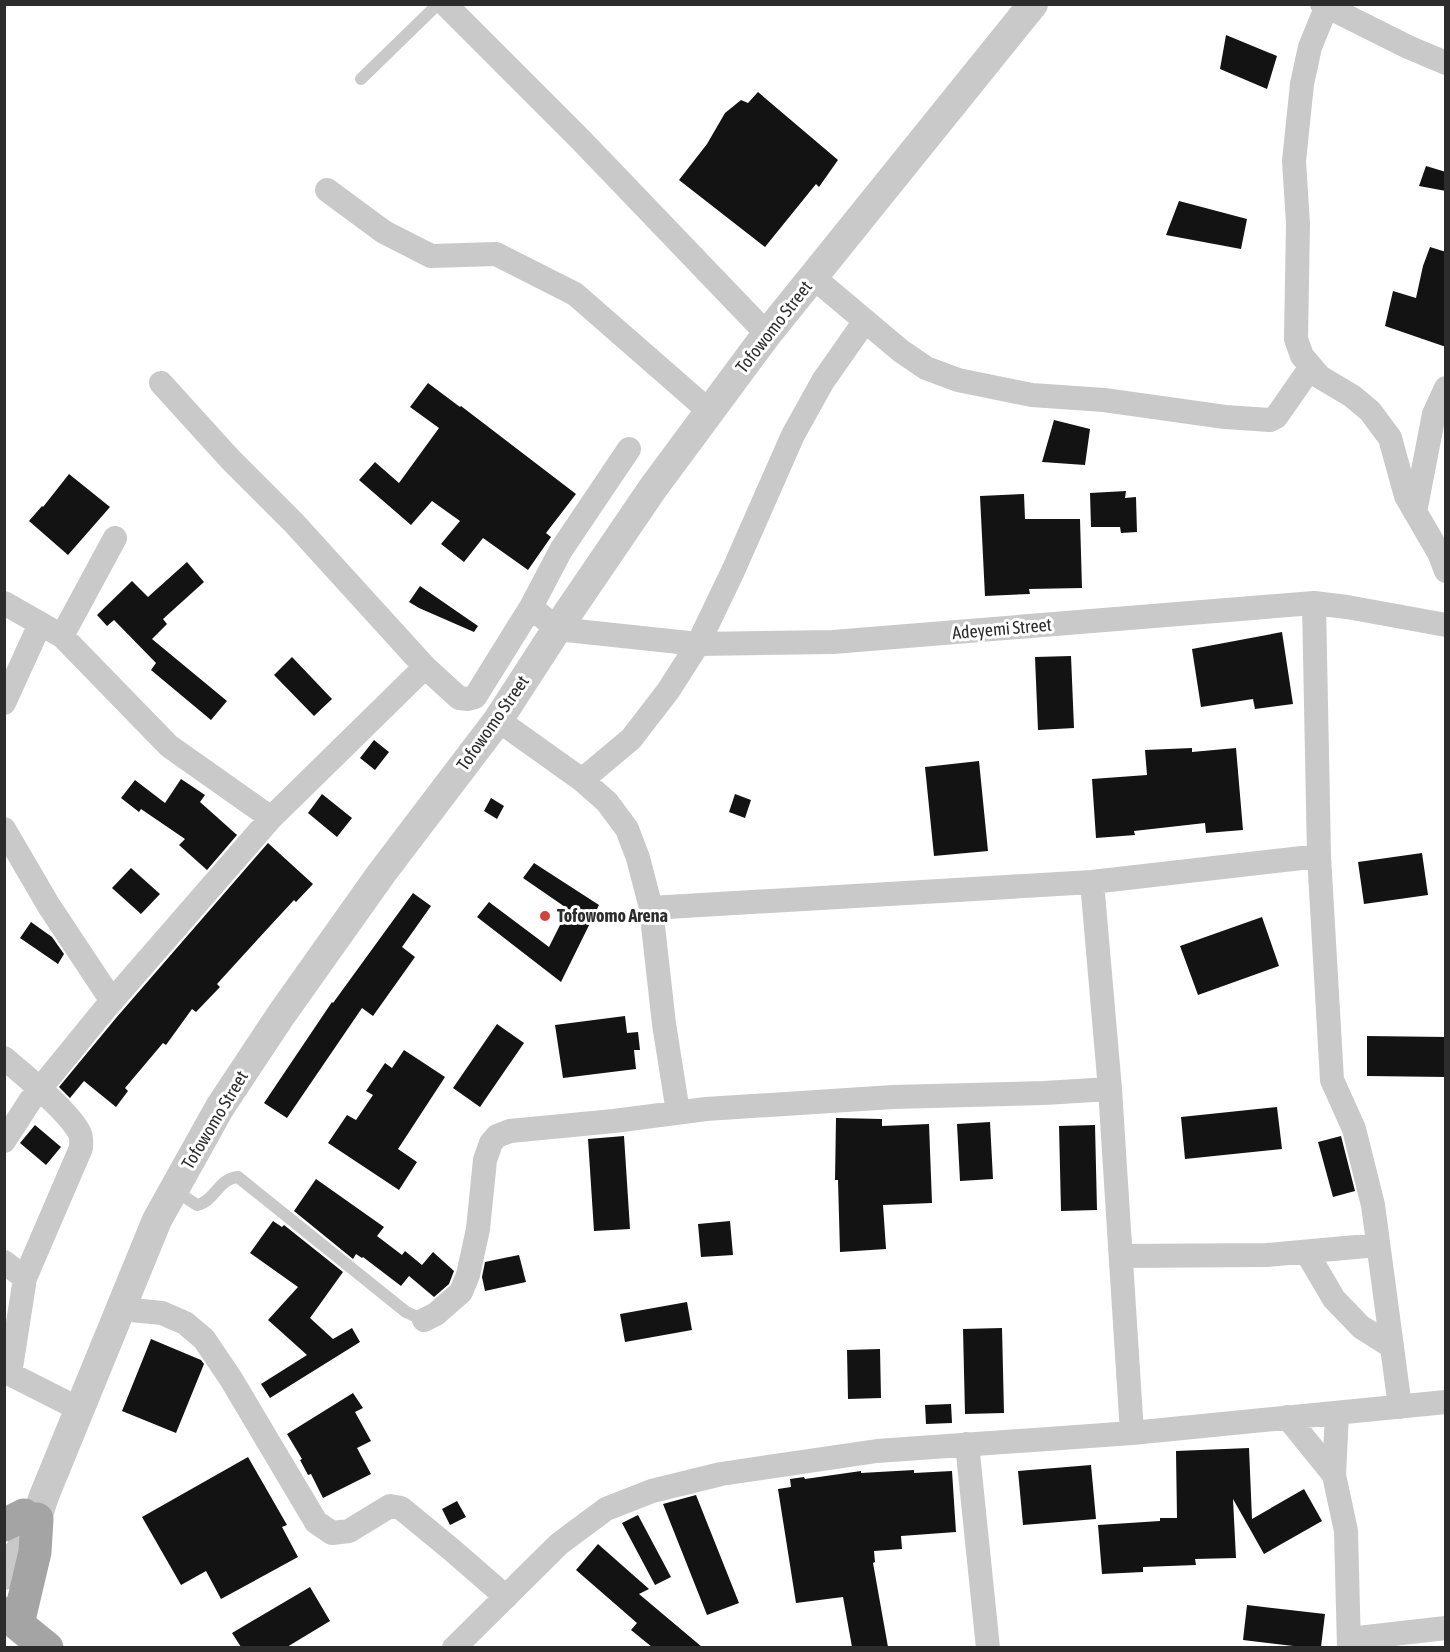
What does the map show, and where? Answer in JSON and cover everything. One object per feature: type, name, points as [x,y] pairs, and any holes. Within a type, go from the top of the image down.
[{"type":"main road","points":[[23,1518],[35,1552],[11,1619],[47,1647]]},
{"type":"street","points":[[445,4],[581,140],[767,333]]},
{"type":"street","name":"Tofowomo Street","points":[[4,1575],[25,1544],[23,1518],[79,1409],[157,1220],[220,1107],[281,1015],[381,874],[498,720],[653,488],[767,333],[1033,4]]},
{"type":"street","points":[[1446,63],[1324,6],[1302,84],[1294,161],[1298,224],[1296,339],[1302,356],[1320,377],[1352,396],[1370,411],[1390,438],[1406,496],[1439,553],[1446,571]]},
{"type":"street","points":[[327,190],[384,232],[430,256],[496,254],[575,294],[710,411]]},
{"type":"street","points":[[813,277],[901,351],[926,368],[957,380],[1032,395],[1104,400],[1225,417],[1270,420],[1276,417],[1311,367]]},
{"type":"street","points":[[582,780],[631,739],[668,691],[698,644],[793,435],[823,381],[865,321]]},
{"type":"street","points":[[161,383],[294,523],[425,667],[459,698],[475,698],[531,607],[561,550],[629,449]]},
{"type":"street","points":[[1415,512],[1434,414],[1446,388]]},
{"type":"street","points":[[62,636],[115,538]]},
{"type":"street","points":[[4,603],[62,636],[169,746],[272,818]]},
{"type":"street","points":[[1314,603],[1319,856],[1332,1080],[1354,1129],[1373,1205],[1400,1407]]},
{"type":"street","name":"Adeyemi Street","points":[[557,629],[698,644],[833,642],[1314,603],[1446,625]]},
{"type":"street","points":[[531,607],[557,629]]},
{"type":"street","points":[[4,703],[40,624]]},
{"type":"street","points":[[4,1141],[40,1089],[112,1001],[272,818],[425,667]]},
{"type":"street","points":[[498,720],[582,780],[607,802],[627,829],[638,858],[651,908],[664,1024],[678,1112]]},
{"type":"street","points":[[4,829],[49,906],[112,1001]]},
{"type":"street","points":[[651,908],[1092,882],[1319,856]]},
{"type":"street","points":[[1092,882],[1110,1089],[1132,1432]]},
{"type":"street","points":[[4,1058],[40,1089],[74,1124],[81,1136],[81,1148],[25,1278],[8,1373],[79,1409]]},
{"type":"street","points":[[424,1320],[436,1314],[461,1292],[468,1275],[478,1229],[485,1160],[491,1143],[497,1136],[526,1128],[614,1122],[678,1112],[893,1097],[1110,1089]]},
{"type":"street","points":[[1121,1256],[1267,1256],[1378,1245]]},
{"type":"street","points":[[1307,1253],[1334,1299],[1361,1327],[1391,1346]]},
{"type":"street","points":[[4,1262],[25,1278]]},
{"type":"street","points":[[121,1309],[162,1313],[185,1323],[204,1339],[231,1379],[316,1522],[332,1533],[349,1531],[390,1506],[401,1508],[506,1597]]},
{"type":"street","points":[[454,1647],[559,1544],[606,1509],[652,1491],[721,1474],[877,1451],[1132,1432],[1446,1402]]},
{"type":"street","points":[[1337,1414],[1334,1474],[1346,1532],[1349,1643],[1446,1628]]},
{"type":"street","points":[[1287,1417],[1334,1474]]},
{"type":"street","points":[[968,1444],[988,1647]]},
{"type":"lane","points":[[361,80],[438,4]]},
{"type":"lane","points":[[174,1190],[197,1205],[204,1204],[224,1183],[233,1177],[238,1177],[406,1312],[424,1320]]},
{"type":"building","points":[[1226,35],[1277,56],[1267,89],[1220,69]]},
{"type":"building","points":[[758,92],[838,160],[819,187],[816,184],[765,247],[679,180],[707,144],[725,113],[741,100],[748,103]]},
{"type":"building","points":[[1426,166],[1446,172],[1446,191],[1419,186]]},
{"type":"building","points":[[1179,201],[1247,219],[1241,249],[1166,235]]},
{"type":"building","points":[[1430,247],[1446,252],[1446,347],[1385,326],[1393,291],[1416,298]]},
{"type":"building","points":[[428,383],[576,494],[546,533],[551,537],[528,570],[483,538],[464,562],[441,544],[460,521],[432,501],[411,525],[359,480],[375,462],[399,483],[439,428],[410,407]]},
{"type":"building","points":[[1054,420],[1090,429],[1085,465],[1042,462]]},
{"type":"building","points":[[69,474],[110,507],[68,555],[29,521]]},
{"type":"building","points":[[1126,491],[1125,498],[1136,497],[1137,532],[1121,533],[1120,527],[1091,527],[1090,493]]},
{"type":"building","points":[[1024,494],[1025,519],[1080,519],[1082,588],[1029,589],[1030,594],[985,596],[980,496]]},
{"type":"building","points":[[187,562],[204,582],[163,619],[167,624],[152,639],[227,701],[211,720],[151,670],[156,663],[114,620],[107,626],[97,615],[132,581],[148,597]]},
{"type":"building","points":[[420,586],[478,626],[474,632],[409,602]]},
{"type":"building","points":[[1282,632],[1293,704],[1255,709],[1253,699],[1201,707],[1192,649]]},
{"type":"building","points":[[1071,656],[1074,728],[1038,730],[1035,657]]},
{"type":"building","points":[[292,657],[332,699],[314,716],[274,675]]},
{"type":"building","points":[[374,740],[389,752],[375,770],[360,758]]},
{"type":"building","points":[[1192,748],[1192,752],[1236,748],[1243,830],[1206,833],[1205,823],[1134,831],[1135,835],[1096,838],[1092,779],[1147,775],[1145,750]]},
{"type":"building","points":[[979,761],[988,851],[934,856],[925,767]]},
{"type":"building","points":[[181,779],[205,795],[200,802],[237,835],[207,870],[179,845],[185,839],[141,809],[139,812],[121,798],[135,780],[165,803]]},
{"type":"building","points":[[322,794],[352,818],[337,837],[308,813]]},
{"type":"building","points":[[735,794],[751,800],[745,818],[729,812]]},
{"type":"building","points":[[491,798],[504,806],[497,819],[484,811]]},
{"type":"building","points":[[268,843],[313,884],[296,902],[294,900],[258,939],[217,984],[220,987],[196,1012],[192,1009],[166,1045],[163,1043],[125,1088],[128,1091],[116,1107],[84,1081],[70,1098],[59,1087]]},
{"type":"building","points":[[1422,853],[1428,895],[1364,904],[1358,862]]},
{"type":"building","points":[[534,863],[599,905],[561,982],[477,917],[489,902],[549,947],[568,909],[523,878]]},
{"type":"building","points":[[131,868],[160,894],[141,914],[112,888]]},
{"type":"building","points":[[413,893],[431,906],[402,947],[415,957],[373,1016],[362,1008],[287,1118],[264,1103],[332,1002]]},
{"type":"building","points":[[1262,917],[1279,966],[1198,995],[1180,946]]},
{"type":"building","points":[[31,922],[52,937],[64,954],[58,964],[20,938]]},
{"type":"building","points":[[625,1016],[627,1033],[638,1032],[640,1050],[634,1050],[636,1069],[563,1078],[555,1025]]},
{"type":"building","points":[[497,1024],[524,1043],[480,1107],[453,1088]]},
{"type":"building","points":[[1367,1036],[1446,1037],[1446,1077],[1367,1076]]},
{"type":"building","points":[[404,1050],[445,1077],[398,1149],[417,1162],[399,1190],[328,1143],[347,1115],[356,1120],[373,1095],[366,1091],[385,1063],[392,1068]]},
{"type":"building","points":[[1277,1107],[1282,1149],[1185,1159],[1181,1117]]},
{"type":"building","points":[[836,1118],[882,1119],[882,1126],[929,1124],[932,1203],[883,1205],[886,1249],[840,1252],[838,1180],[835,1180]]},
{"type":"building","points":[[990,1122],[993,1179],[960,1181],[957,1124]]},
{"type":"building","points":[[35,1125],[61,1147],[46,1165],[20,1143]]},
{"type":"building","points":[[1095,1125],[1097,1210],[1061,1211],[1059,1126]]},
{"type":"building","points":[[624,1136],[630,1229],[594,1231],[588,1139]]},
{"type":"building","points":[[1341,1136],[1355,1191],[1333,1197],[1318,1142]]},
{"type":"building","points":[[316,1179],[384,1227],[377,1236],[402,1255],[405,1251],[422,1265],[433,1252],[454,1271],[449,1284],[434,1297],[409,1276],[401,1286],[363,1257],[356,1254],[353,1259],[294,1211]]},
{"type":"building","points":[[273,1221],[282,1227],[284,1225],[343,1272],[310,1318],[333,1339],[352,1328],[360,1342],[270,1398],[261,1384],[307,1355],[268,1320],[298,1287],[250,1253]]},
{"type":"building","points":[[730,1221],[733,1255],[701,1257],[698,1224]]},
{"type":"building","points":[[519,1255],[526,1282],[485,1291],[482,1277],[485,1262]]},
{"type":"building","points":[[687,1302],[692,1330],[625,1342],[620,1314]]},
{"type":"building","points":[[1002,1328],[1004,1413],[965,1414],[963,1329]]},
{"type":"building","points":[[151,1339],[201,1360],[204,1364],[176,1433],[122,1411]]},
{"type":"building","points":[[880,1349],[881,1398],[848,1399],[847,1350]]},
{"type":"building","points":[[353,1393],[363,1408],[355,1412],[371,1441],[357,1448],[371,1474],[323,1498],[287,1434]]},
{"type":"building","points":[[951,1404],[952,1423],[926,1424],[925,1405]]},
{"type":"building","points":[[1249,1448],[1252,1519],[1304,1489],[1322,1521],[1264,1554],[1233,1499],[1236,1558],[1195,1559],[1196,1565],[1143,1567],[1143,1572],[1102,1574],[1098,1525],[1177,1518],[1176,1451]]},
{"type":"building","points":[[248,1457],[287,1525],[282,1527],[298,1557],[221,1599],[206,1571],[181,1585],[142,1517]]},
{"type":"building","points":[[1091,1465],[1096,1519],[1023,1525],[1018,1471]]},
{"type":"building","points":[[914,1470],[914,1473],[952,1471],[956,1532],[901,1536],[902,1549],[874,1551],[875,1562],[873,1563],[888,1647],[852,1647],[843,1597],[796,1603],[778,1489],[791,1487],[790,1479],[804,1477],[805,1479],[861,1471],[861,1473]]},
{"type":"building","points":[[696,1495],[739,1603],[707,1615],[663,1504]]},
{"type":"building","points":[[457,1501],[466,1517],[450,1525],[442,1509]]},
{"type":"building","points":[[638,1515],[671,1577],[655,1585],[622,1523]]},
{"type":"building","points":[[598,1544],[649,1589],[639,1594],[702,1647],[652,1647],[631,1630],[637,1623],[576,1570]]},
{"type":"building","points":[[310,1587],[330,1621],[287,1647],[241,1647],[232,1633]]},
{"type":"building","points":[[1247,1605],[1325,1614],[1321,1647],[1243,1640]]},
{"type":"place","name":"Tofowomo Arena","points":[[545,916]]}]
